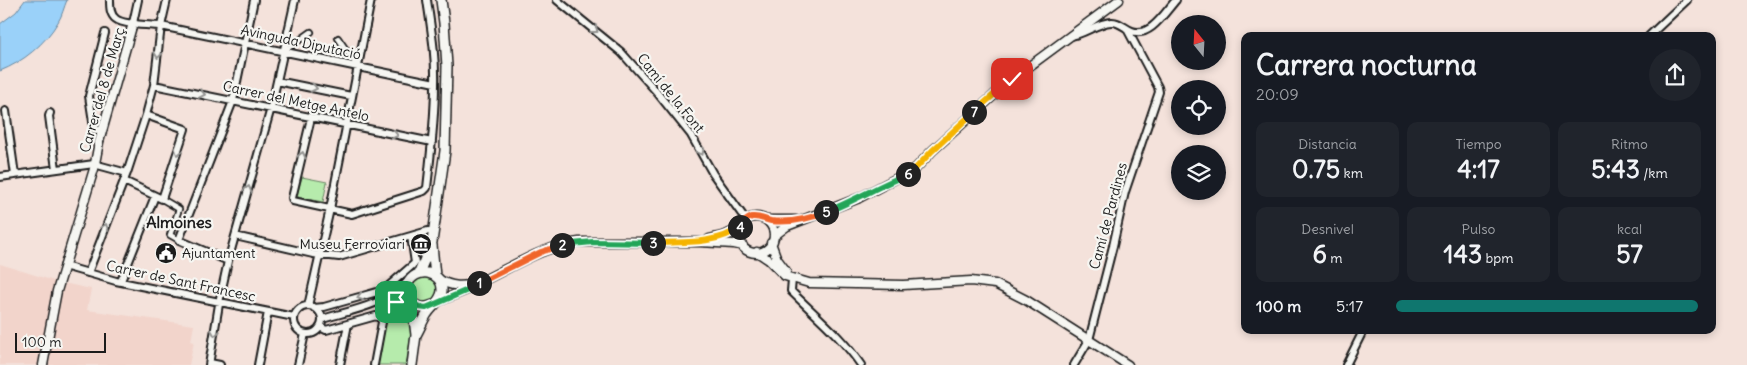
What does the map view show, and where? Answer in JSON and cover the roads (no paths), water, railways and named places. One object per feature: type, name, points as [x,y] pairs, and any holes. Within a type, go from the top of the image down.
[{"type":"main road","points":[[412,365],[416,335],[411,303],[406,294],[409,280],[419,273],[432,242],[447,132],[447,60],[441,0]]},
{"type":"main road","points":[[416,335],[427,313],[440,297],[442,287],[436,277],[432,242]]},
{"type":"main road","points":[[419,273],[430,273],[436,277]]},
{"type":"main road","points":[[411,303],[422,308],[435,304]]},
{"type":"street","name":"Avinguda Diputació","points":[[110,0],[111,11],[115,19],[121,22],[161,26],[435,82]]},
{"type":"street","points":[[134,23],[138,0]]},
{"type":"street","points":[[88,273],[127,173],[146,115],[154,85],[161,26],[167,0]]},
{"type":"street","points":[[179,240],[233,101],[254,0]]},
{"type":"street","points":[[220,365],[210,364],[220,298],[228,261],[278,80],[294,0]]},
{"type":"street","points":[[311,307],[371,0]]},
{"type":"street","points":[[311,118],[292,198],[296,202],[352,214],[421,193],[427,188],[432,142],[435,82],[433,38],[428,0]]},
{"type":"street","name":"Camí de la Font","points":[[557,0],[616,47],[655,90],[691,135],[713,174],[746,220]]},
{"type":"street","points":[[757,252],[767,248],[787,226],[859,198],[916,168],[932,151],[1012,79],[1120,0]]},
{"type":"street","points":[[1071,36],[1110,22],[1117,22],[1127,29],[1138,33],[1146,31],[1152,27],[1176,0]]},
{"type":"street","points":[[1653,32],[1687,0]]},
{"type":"street","name":"Carrer del 8 de Març","points":[[43,365],[57,291],[134,23]]},
{"type":"street","name":"Camí de Pardines","points":[[1074,365],[1089,340],[1125,192],[1159,92],[1127,29]]},
{"type":"street","points":[[1137,47],[1146,31]]},
{"type":"street","points":[[284,51],[311,32]]},
{"type":"street","points":[[102,132],[94,128],[88,96],[105,33]]},
{"type":"street","points":[[338,38],[358,67]]},
{"type":"street","points":[[278,80],[351,96]]},
{"type":"street","name":"Carrer del Metge Antelo","points":[[154,85],[432,142]]},
{"type":"street","points":[[6,111],[15,175]]},
{"type":"street","points":[[50,113],[56,169]]},
{"type":"street","points":[[121,281],[158,198],[185,130],[184,128],[146,115]]},
{"type":"street","points":[[0,177],[94,164],[127,173]]},
{"type":"street","points":[[124,181],[179,209],[170,236],[228,261]]},
{"type":"street","points":[[700,242],[726,235],[740,228],[746,220],[757,217],[766,220],[786,221],[808,218]]},
{"type":"street","points":[[766,220],[772,226],[777,259],[792,279],[791,291],[853,353],[861,365]]},
{"type":"street","points":[[740,228],[739,238],[743,246]]},
{"type":"street","points":[[235,236],[320,254],[343,256],[411,238],[428,231]]},
{"type":"street","points":[[311,307],[320,312],[322,319],[320,326],[312,333],[305,334],[296,328],[294,317],[298,310],[311,307],[324,307],[387,288],[415,263],[411,238]]},
{"type":"street","points":[[435,304],[470,289],[480,282],[541,252],[563,244],[593,242],[730,243],[757,252],[769,260],[785,276],[818,284],[903,285],[971,281],[988,283],[1001,287],[1026,300],[1128,365]]},
{"type":"street","name":"Carrer de Sant Francesc","points":[[64,266],[116,281],[294,317]]},
{"type":"street","points":[[436,277],[444,283],[454,285],[466,286],[480,282]]},
{"type":"street","points":[[322,319],[375,304],[392,295],[409,280]]},
{"type":"street","points":[[375,304],[411,303]]},
{"type":"street","points":[[258,365],[268,312]]},
{"type":"street","points":[[320,326],[326,330],[376,316],[381,319],[374,365]]},
{"type":"street","points":[[340,365],[348,324]]},
{"type":"street","points":[[298,365],[305,334]]},
{"type":"street","points":[[1346,365],[1362,334]]},
{"type":"water","points":[[25,0],[67,0],[58,22],[47,38],[17,63],[0,71],[0,24],[16,12]]},
{"type":"place","name":"Museu Ferroviari","points":[[421,244]]},
{"type":"place","name":"Ajuntament","points":[[166,253]]},
{"type":"district","name":"Almoines","points":[[179,222]]}]
